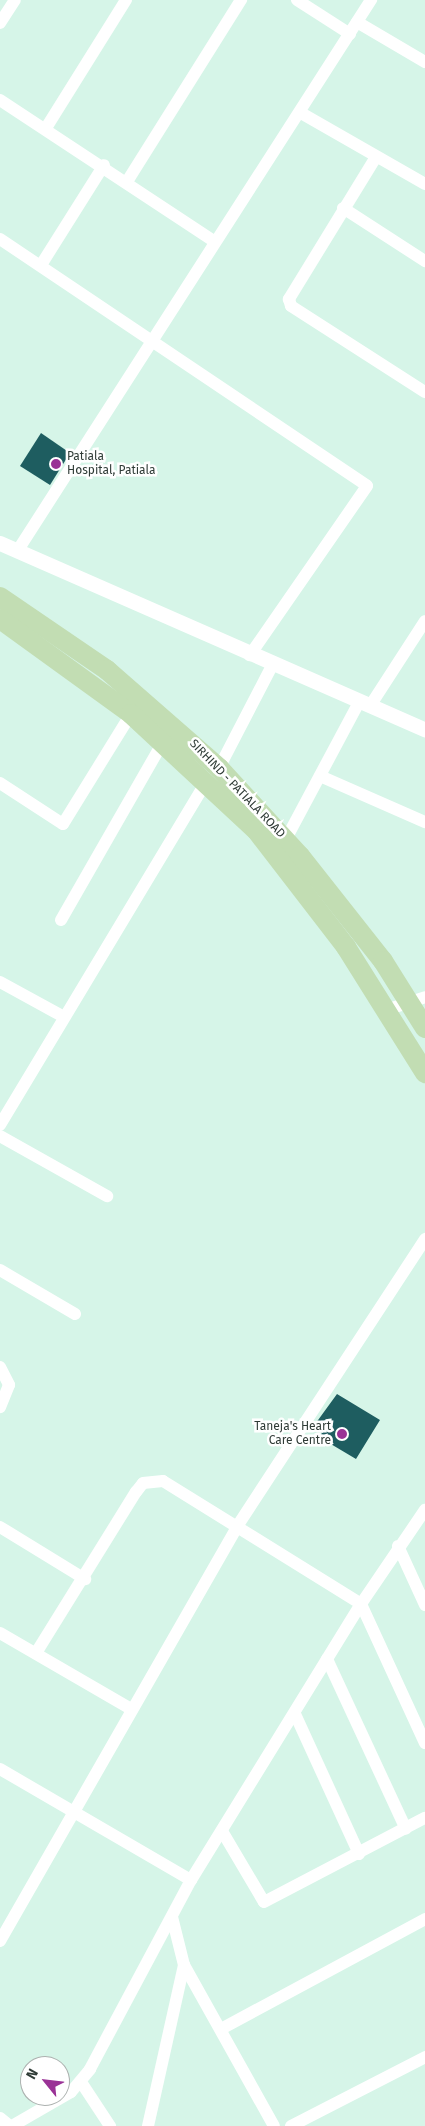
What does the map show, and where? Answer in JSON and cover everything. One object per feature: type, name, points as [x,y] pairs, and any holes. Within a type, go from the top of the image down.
[{"type":"main road","name":"SIRHIND - PATIALA ROAD","points":[[0,597],[107,670],[213,774],[286,839],[418,999],[425,1028]]},
{"type":"main road","points":[[0,619],[131,714],[163,742],[213,774],[301,885],[388,1009],[425,1073]]},
{"type":"street","points":[[0,23],[14,0]]},
{"type":"street","points":[[46,128],[126,0]]},
{"type":"street","points":[[128,180],[240,0]]},
{"type":"street","points":[[297,0],[350,34]]},
{"type":"street","points":[[18,550],[214,241],[301,113],[371,0]]},
{"type":"street","points":[[357,22],[425,62]]},
{"type":"street","points":[[0,100],[128,180],[214,241]]},
{"type":"street","points":[[301,113],[425,184]]},
{"type":"street","points":[[376,157],[290,290],[292,306],[425,392]]},
{"type":"street","points":[[41,265],[104,166]]},
{"type":"street","points":[[343,208],[425,261]]},
{"type":"street","points":[[0,239],[367,486],[250,655]]},
{"type":"street","points":[[0,543],[250,655],[425,730]]},
{"type":"street","points":[[286,839],[320,776],[365,704],[425,621]]},
{"type":"street","points":[[0,1125],[62,1016],[213,774],[273,664]]},
{"type":"street","points":[[0,783],[63,824],[131,714]]},
{"type":"street","points":[[61,920],[163,742]]},
{"type":"street","points":[[320,776],[425,822]]},
{"type":"street","points":[[0,982],[62,1016]]},
{"type":"street","points":[[388,1009],[418,999]]},
{"type":"street","points":[[0,1136],[107,1196]]},
{"type":"street","points":[[0,1941],[71,1812],[238,1525],[425,1239]]},
{"type":"street","points":[[0,1270],[75,1314]]},
{"type":"street","points":[[0,1367],[9,1385],[0,1407]]},
{"type":"street","points":[[36,1653],[85,1579],[136,1492],[148,1481],[163,1481],[238,1525],[361,1604],[425,1742]]},
{"type":"street","points":[[0,2118],[11,2126],[81,2082],[191,1880],[361,1604],[398,1546],[425,1510]]},
{"type":"street","points":[[0,1527],[85,1579]]},
{"type":"street","points":[[398,1546],[425,1605]]},
{"type":"street","points":[[0,1633],[131,1709]]},
{"type":"street","points":[[327,1659],[406,1829]]},
{"type":"street","points":[[295,1714],[359,1854]]},
{"type":"street","points":[[0,1769],[71,1812],[191,1880]]},
{"type":"street","points":[[222,1831],[264,1902],[425,1818]]},
{"type":"street","points":[[172,1917],[184,1965],[274,2126]]},
{"type":"street","points":[[221,2029],[425,1919]]},
{"type":"street","points":[[148,2126],[184,1965]]},
{"type":"street","points":[[291,2126],[425,2057]]},
{"type":"street","points":[[81,2082],[110,2126]]},
{"type":"building","points":[[41,433],[70,453],[50,485],[20,466]]},
{"type":"building","points":[[337,1394],[380,1420],[356,1459],[319,1437],[322,1433],[313,1427]]},
{"type":"place","name":"Patiala Hospital, Patiala","points":[[56,464]]},
{"type":"place","name":"Taneja's Heart Care Centre","points":[[342,1434]]}]
